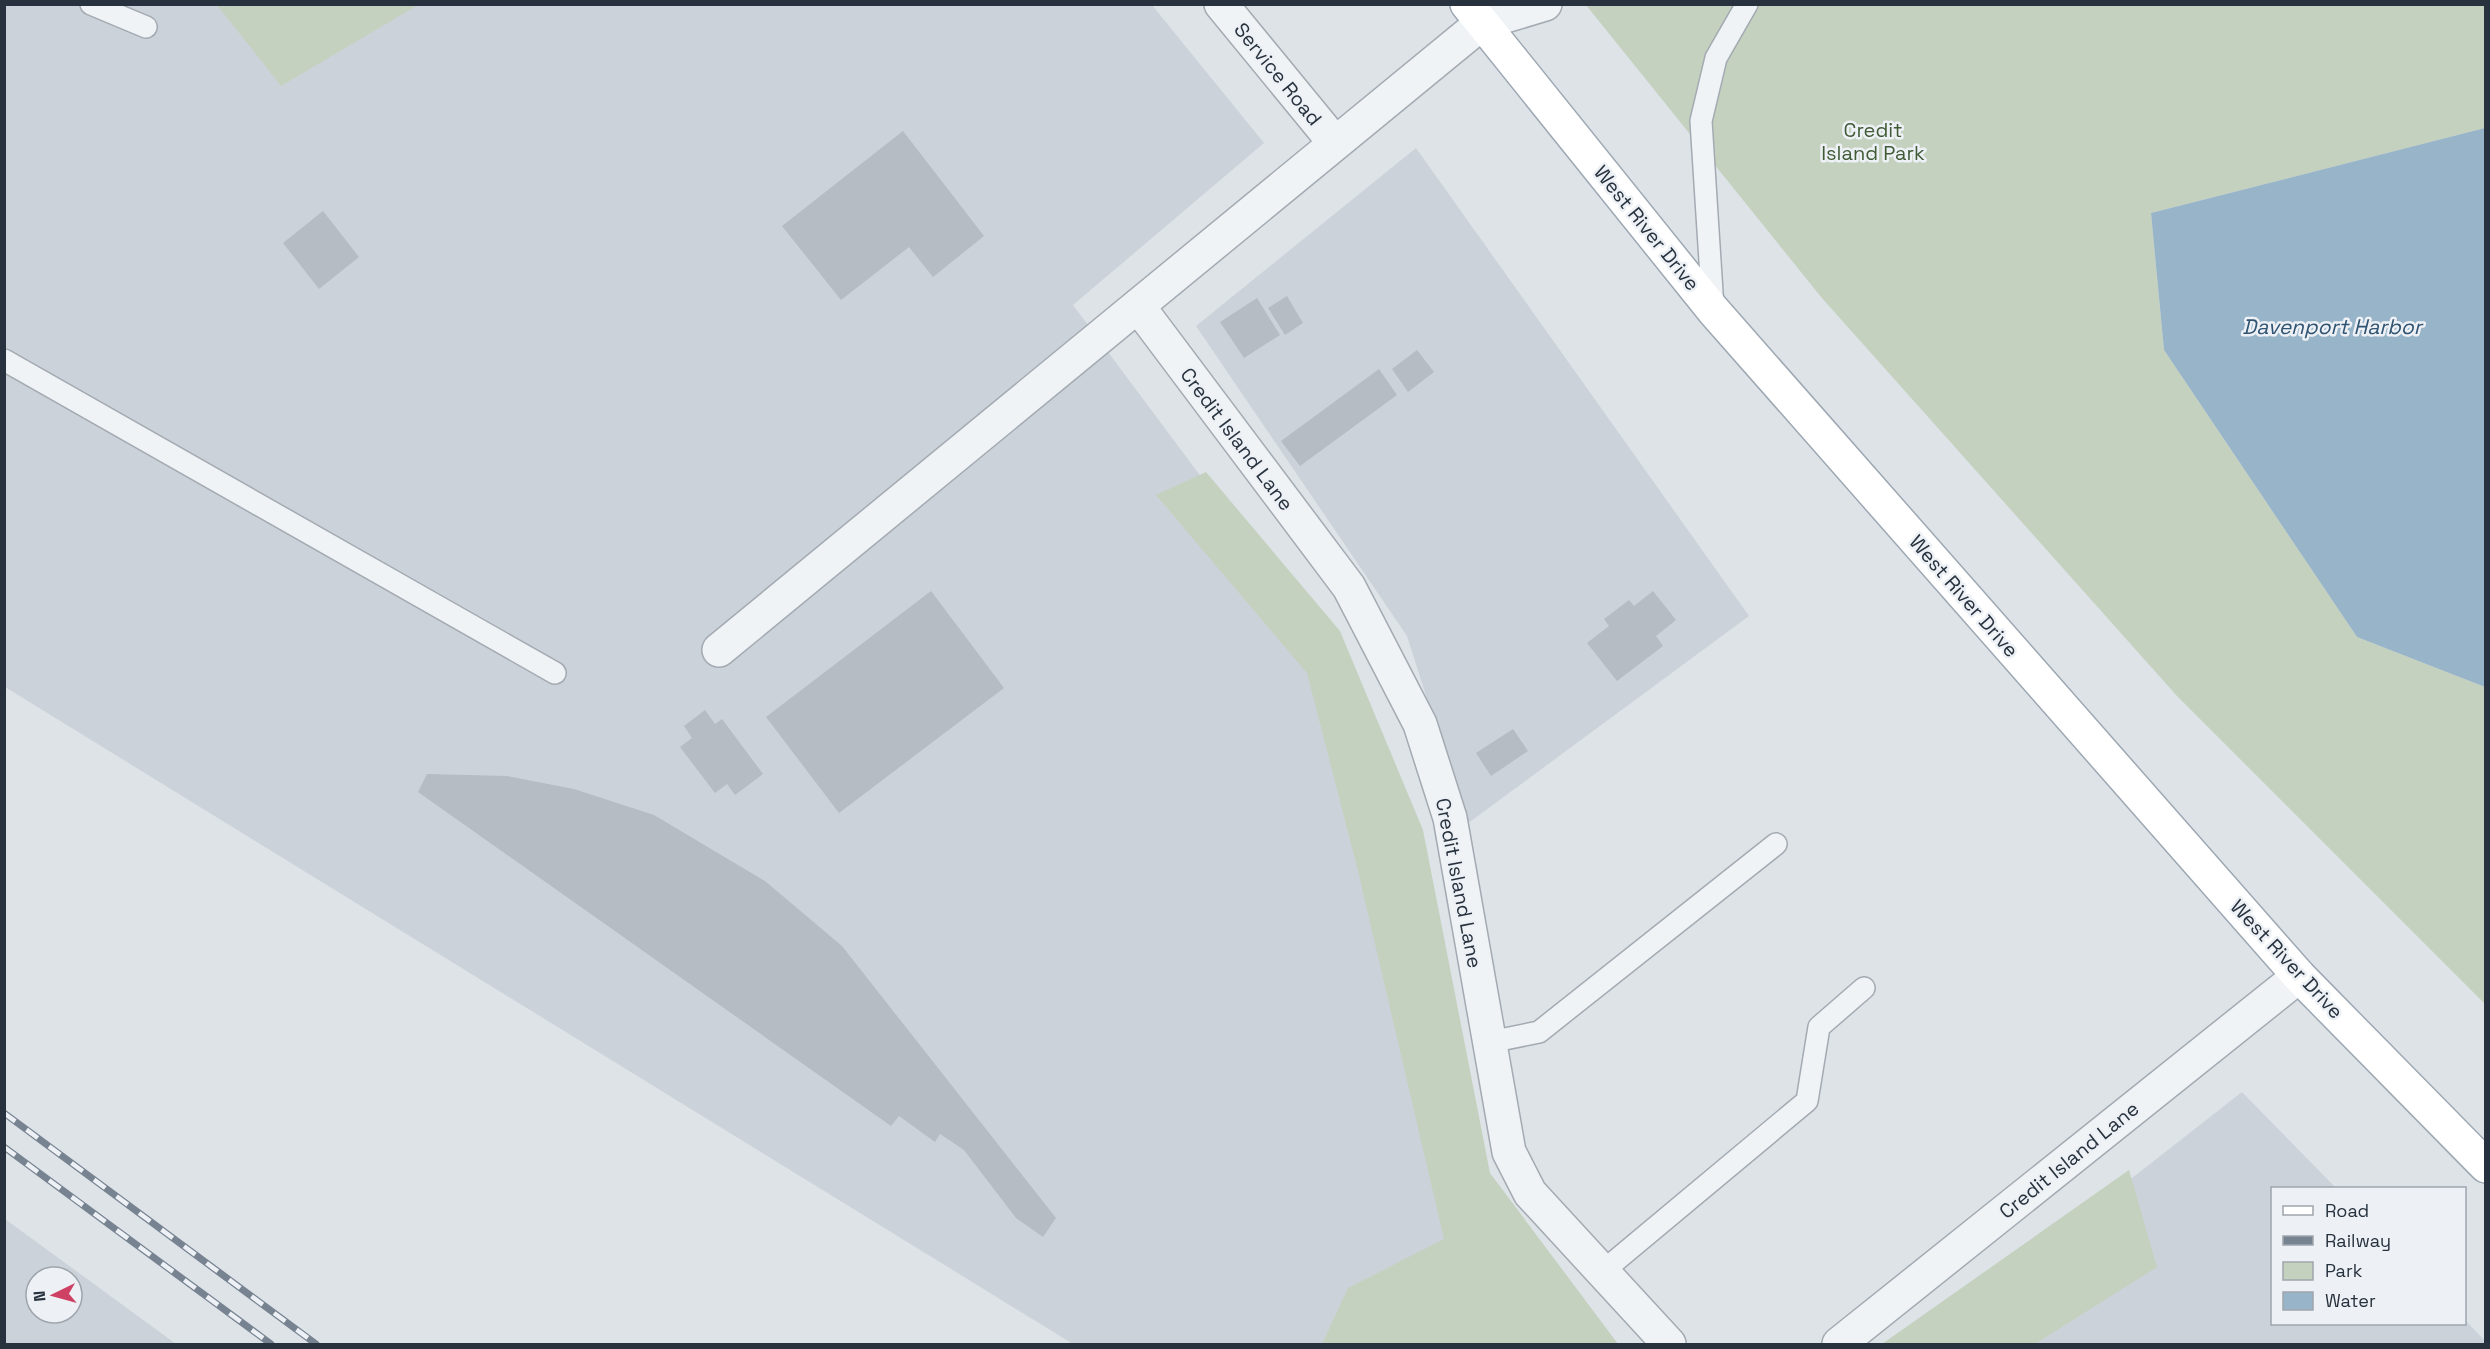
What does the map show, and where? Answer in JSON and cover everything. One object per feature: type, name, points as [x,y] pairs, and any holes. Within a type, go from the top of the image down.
[{"type":"main road","name":"West River Drive","points":[[1474,14],[1713,309],[2299,976],[2486,1166]]},
{"type":"street","name":"Service Road","points":[[1221,4],[1335,143]]},
{"type":"street","points":[[718,650],[1335,143],[1474,14],[1545,4]]},
{"type":"street","name":"Credit Island Lane","points":[[1138,306],[1349,587],[1420,724],[1450,818],[1509,1152],[1530,1193],[1669,1344]]},
{"type":"street","name":"Credit Island Lane","points":[[1839,1344],[2299,976]]},
{"type":"lane","points":[[91,4],[146,27]]},
{"type":"lane","points":[[1713,309],[1701,121],[1716,58],[1747,4]]},
{"type":"lane","points":[[4,360],[555,673]]},
{"type":"lane","points":[[1490,1042],[1539,1032],[1776,843]]},
{"type":"lane","points":[[1602,1272],[1807,1101],[1819,1027],[1864,988]]},
{"type":"shaded area","points":[[4,5],[1152,5],[1264,143],[1073,305],[1319,635],[1466,1157],[1592,1344],[1073,1344],[5,687]]},
{"type":"shaded area","points":[[1416,148],[1749,616],[1467,824],[1407,636],[1196,326]]},
{"type":"shaded area","points":[[2242,1092],[2335,1187],[2271,1187],[2271,1325],[2466,1325],[2466,1321],[2486,1342],[2485,1344],[1920,1344]]},
{"type":"shaded area","points":[[4,1219],[68,1265],[24,1265],[24,1325],[84,1325],[84,1277],[176,1344],[5,1344]]},
{"type":"green space","points":[[217,5],[418,5],[281,86]]},
{"type":"green space","name":"Credit Island Park","points":[[1586,5],[2485,5],[2485,128],[2151,213],[2164,350],[2357,637],[2485,687],[2485,1004],[2177,696],[1821,297]]},
{"type":"green space","points":[[1206,472],[1340,631],[1423,830],[1490,1173],[1618,1344],[1322,1344],[1348,1288],[1444,1239],[1358,871],[1307,673],[1156,495]]},
{"type":"green space","points":[[2129,1170],[2157,1267],[2035,1344],[1882,1344]]},
{"type":"water","name":"Davenport Harbor","points":[[2486,128],[2485,687],[2357,637],[2164,350],[2151,213]]},
{"type":"building","points":[[903,131],[984,236],[933,277],[909,247],[841,300],[782,226]]},
{"type":"building","points":[[323,211],[359,257],[319,289],[283,243]]},
{"type":"building","points":[[1287,296],[1303,323],[1285,335],[1268,308]]},
{"type":"building","points":[[1257,298],[1280,335],[1244,358],[1220,322]]},
{"type":"building","points":[[1417,350],[1434,372],[1408,392],[1392,369]]},
{"type":"building","points":[[1379,369],[1397,395],[1300,466],[1281,441]]},
{"type":"building","points":[[931,591],[1004,688],[839,813],[766,717]]},
{"type":"building","points":[[1653,591],[1676,620],[1656,636],[1663,646],[1617,681],[1587,643],[1609,626],[1604,619],[1629,600],[1634,606]]},
{"type":"building","points":[[705,710],[715,724],[722,719],[763,774],[735,795],[727,784],[715,793],[680,747],[692,738],[684,726]]},
{"type":"building","points":[[1513,729],[1528,751],[1491,776],[1476,753]]},
{"type":"building","points":[[427,774],[507,776],[574,789],[654,815],[765,881],[842,946],[1056,1218],[1043,1237],[1016,1218],[964,1150],[940,1134],[935,1142],[899,1116],[891,1126],[418,792]]},
{"type":"railway","points":[[4,1113],[316,1344]]},
{"type":"railway","points":[[4,1147],[271,1344]]}]
